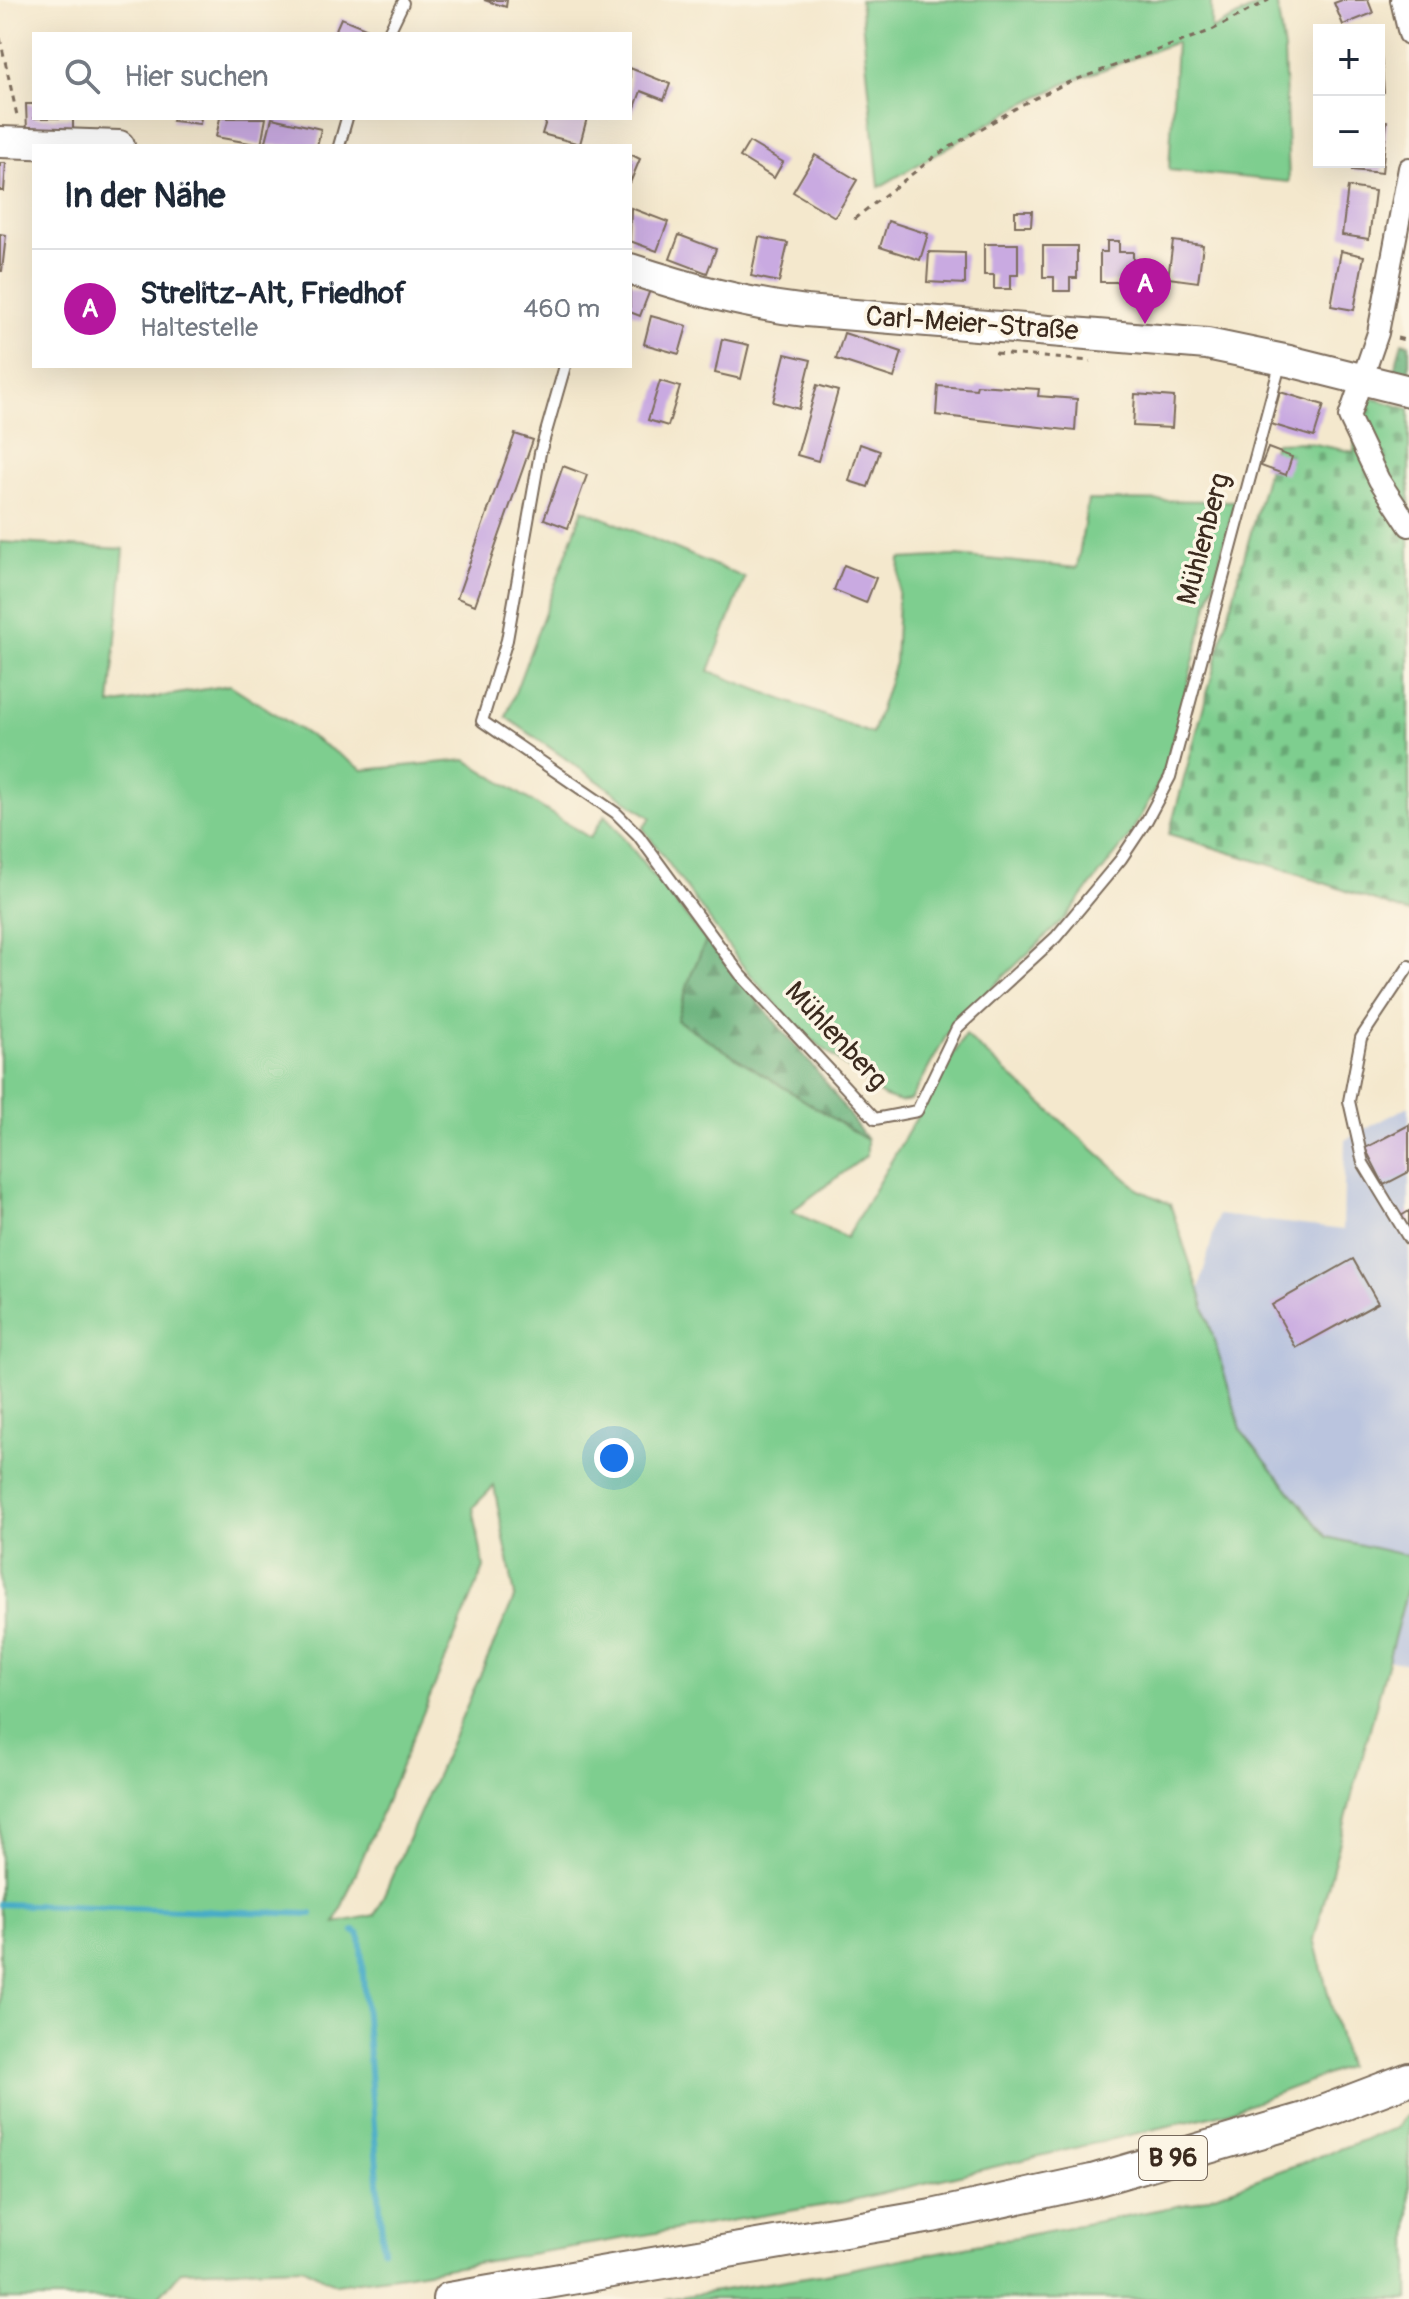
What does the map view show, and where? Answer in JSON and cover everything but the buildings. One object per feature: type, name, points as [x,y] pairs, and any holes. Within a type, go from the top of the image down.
[{"type":"main road","name":"B 96","points":[[449,2299],[932,2216],[1092,2181],[1304,2119],[1409,2079]]},
{"type":"street","points":[[1401,0],[1409,34]]},
{"type":"street","points":[[11,142],[65,144]]},
{"type":"street","points":[[1409,168],[1378,333],[1349,417],[1379,480],[1409,526]]},
{"type":"street","name":"Carl-Meier-Straße","points":[[632,270],[720,297],[783,309],[1207,344],[1409,391]]},
{"type":"lane","points":[[389,32],[403,3]]},
{"type":"lane","points":[[340,144],[346,120]]},
{"type":"lane","name":"Mühlenberg","points":[[564,368],[540,453],[507,640],[482,721],[616,813],[638,835],[740,974],[875,1119],[917,1111],[957,1028],[1056,937],[1121,859],[1170,777],[1282,359]]},
{"type":"lane","points":[[1409,966],[1361,1038],[1349,1101],[1363,1163],[1409,1239]]},
{"type":"path","points":[[854,219],[938,154],[1023,104],[1067,83],[1210,31],[1269,0]]},
{"type":"path","points":[[0,38],[11,142]]},
{"type":"path","points":[[1403,339],[1409,341]]},
{"type":"shaded area","points":[[1409,1106],[1409,1664],[1380,1659],[1327,1538],[1242,1432],[1199,1290],[1218,1215],[1343,1230],[1345,1140]]},
{"type":"green space","points":[[860,0],[1211,0],[1211,30],[1269,0],[1276,0],[1284,50],[1289,182],[1169,170],[1176,42],[1067,83],[1023,104],[879,187]]},
{"type":"green space","points":[[1402,342],[1409,344],[1409,375],[1394,370]]},
{"type":"green space","points":[[1358,394],[1409,409],[1409,913],[1290,871],[1169,834],[1275,443],[1304,442],[1354,452]]},
{"type":"green space","points":[[1088,500],[1235,501],[1164,774],[1129,837],[1065,918],[951,1027],[911,1100],[900,1102],[883,1096],[795,1026],[742,965],[643,828],[651,818],[506,717],[583,509],[745,578],[709,671],[872,734],[895,663],[900,559],[956,556],[1077,568]]},
{"type":"green space","points":[[0,542],[124,549],[110,705],[230,685],[363,770],[466,760],[590,838],[605,815],[706,941],[677,1020],[867,1140],[867,1155],[792,1211],[846,1238],[965,1035],[1139,1190],[1170,1204],[1242,1432],[1327,1537],[1409,1556],[1409,1582],[1314,1939],[1347,2067],[1228,2112],[844,2202],[336,2284],[302,2267],[181,2271],[157,2299],[0,2299]],"holes":[[[494,1486],[515,1596],[375,1915],[335,1923],[484,1568],[473,1507]]]},
{"type":"green space","points":[[706,941],[821,1076],[867,1140],[677,1020]]},
{"type":"green space","points":[[1409,2115],[1409,2299],[666,2299],[825,2274],[1193,2203],[1396,2128]]},
{"type":"waterway","points":[[0,1904],[311,1914]]},
{"type":"waterway","points":[[354,1931],[360,1935],[383,2249]]},
{"type":"place","name":"Strelitz-Alt, Friedhof","points":[[1145,324]]}]
